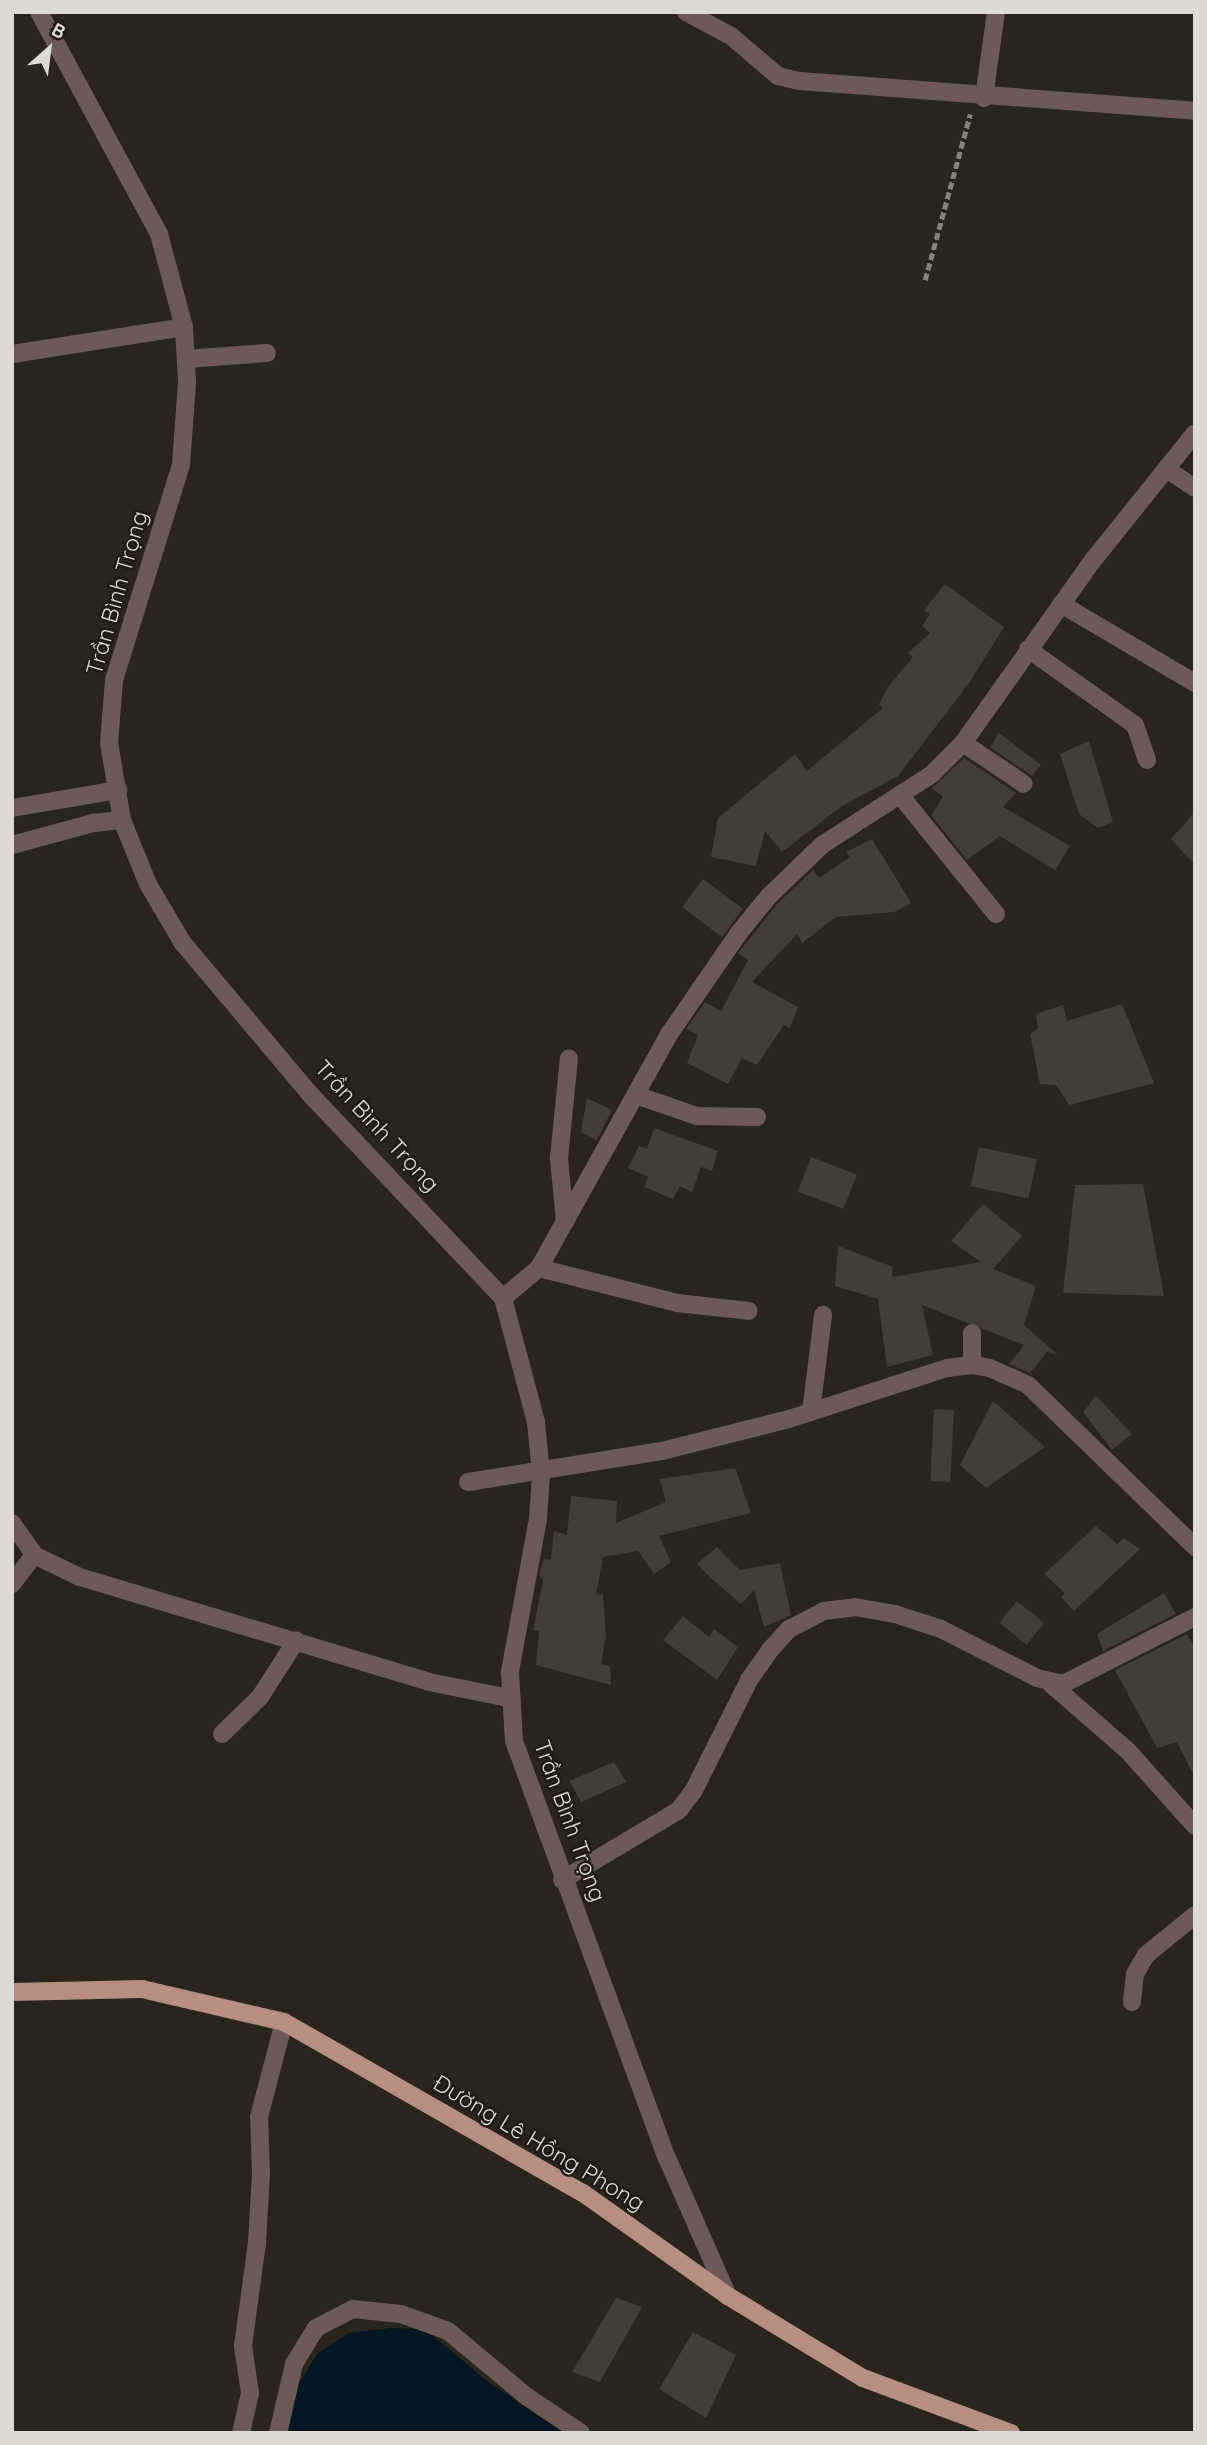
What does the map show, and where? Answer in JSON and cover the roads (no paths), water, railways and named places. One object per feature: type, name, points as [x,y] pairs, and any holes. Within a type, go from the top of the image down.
[{"type":"main road","name":"Đường Lê Hồng Phong","points":[[12,1992],[142,1989],[285,2022],[583,2193],[728,2296],[863,2378],[1011,2433]]},
{"type":"street","name":"Trần Bình Trọng","points":[[39,12],[159,234],[184,327],[186,359],[181,465],[114,680],[109,743],[122,820],[148,884],[182,942],[309,1093],[503,1298],[536,1422],[541,1474],[509,1698],[514,1741],[562,1880],[595,1953],[667,2158],[728,2296]]},
{"type":"street","points":[[686,12],[731,36],[778,76],[979,97],[1195,111]]},
{"type":"street","points":[[979,97],[996,12]]},
{"type":"street","points":[[12,355],[184,327]]},
{"type":"street","points":[[186,359],[267,353]]},
{"type":"street","points":[[503,1298],[539,1268],[670,1033],[769,896],[822,845],[932,774],[963,743],[1061,604],[1195,433]]},
{"type":"street","points":[[1166,469],[1195,488]]},
{"type":"street","points":[[1061,604],[1195,683]]},
{"type":"street","points":[[1028,649],[1135,725],[1147,760]]},
{"type":"street","points":[[963,743],[1024,784]]},
{"type":"street","points":[[12,808],[118,790]]},
{"type":"street","points":[[900,795],[996,914]]},
{"type":"street","points":[[12,845],[93,822],[122,820]]},
{"type":"street","points":[[565,1222],[559,1158],[569,1058]]},
{"type":"street","points":[[636,1095],[697,1115],[757,1117]]},
{"type":"street","points":[[539,1268],[677,1303],[749,1311]]},
{"type":"street","points":[[811,1412],[823,1315]]},
{"type":"street","points":[[972,1333],[972,1365]]},
{"type":"street","points":[[468,1482],[541,1474],[662,1451],[811,1412],[947,1368],[972,1365],[1028,1385],[1195,1547]]},
{"type":"street","points":[[12,1523],[34,1555],[80,1577],[429,1682],[509,1698]]},
{"type":"street","points":[[12,1584],[34,1555]]},
{"type":"street","points":[[562,1880],[678,1810],[694,1790],[750,1680],[771,1649],[789,1629],[824,1611],[855,1607],[895,1614],[941,1629],[1051,1684],[1128,1751],[1195,1826]]},
{"type":"street","points":[[1051,1684],[1063,1684],[1195,1617]]},
{"type":"street","points":[[222,1734],[260,1697],[296,1641]]},
{"type":"street","points":[[1132,2002],[1135,1974],[1146,1955],[1195,1915]]},
{"type":"street","points":[[241,2433],[250,2393],[243,2346],[257,2243],[261,2173],[259,2117],[285,2022]]},
{"type":"street","points":[[278,2433],[299,2355],[316,2328],[353,2309],[401,2314],[448,2331],[526,2396],[581,2433]]},
{"type":"water","points":[[392,2328],[425,2329],[487,2381],[564,2433],[288,2433],[298,2385],[317,2354],[349,2333]]}]
